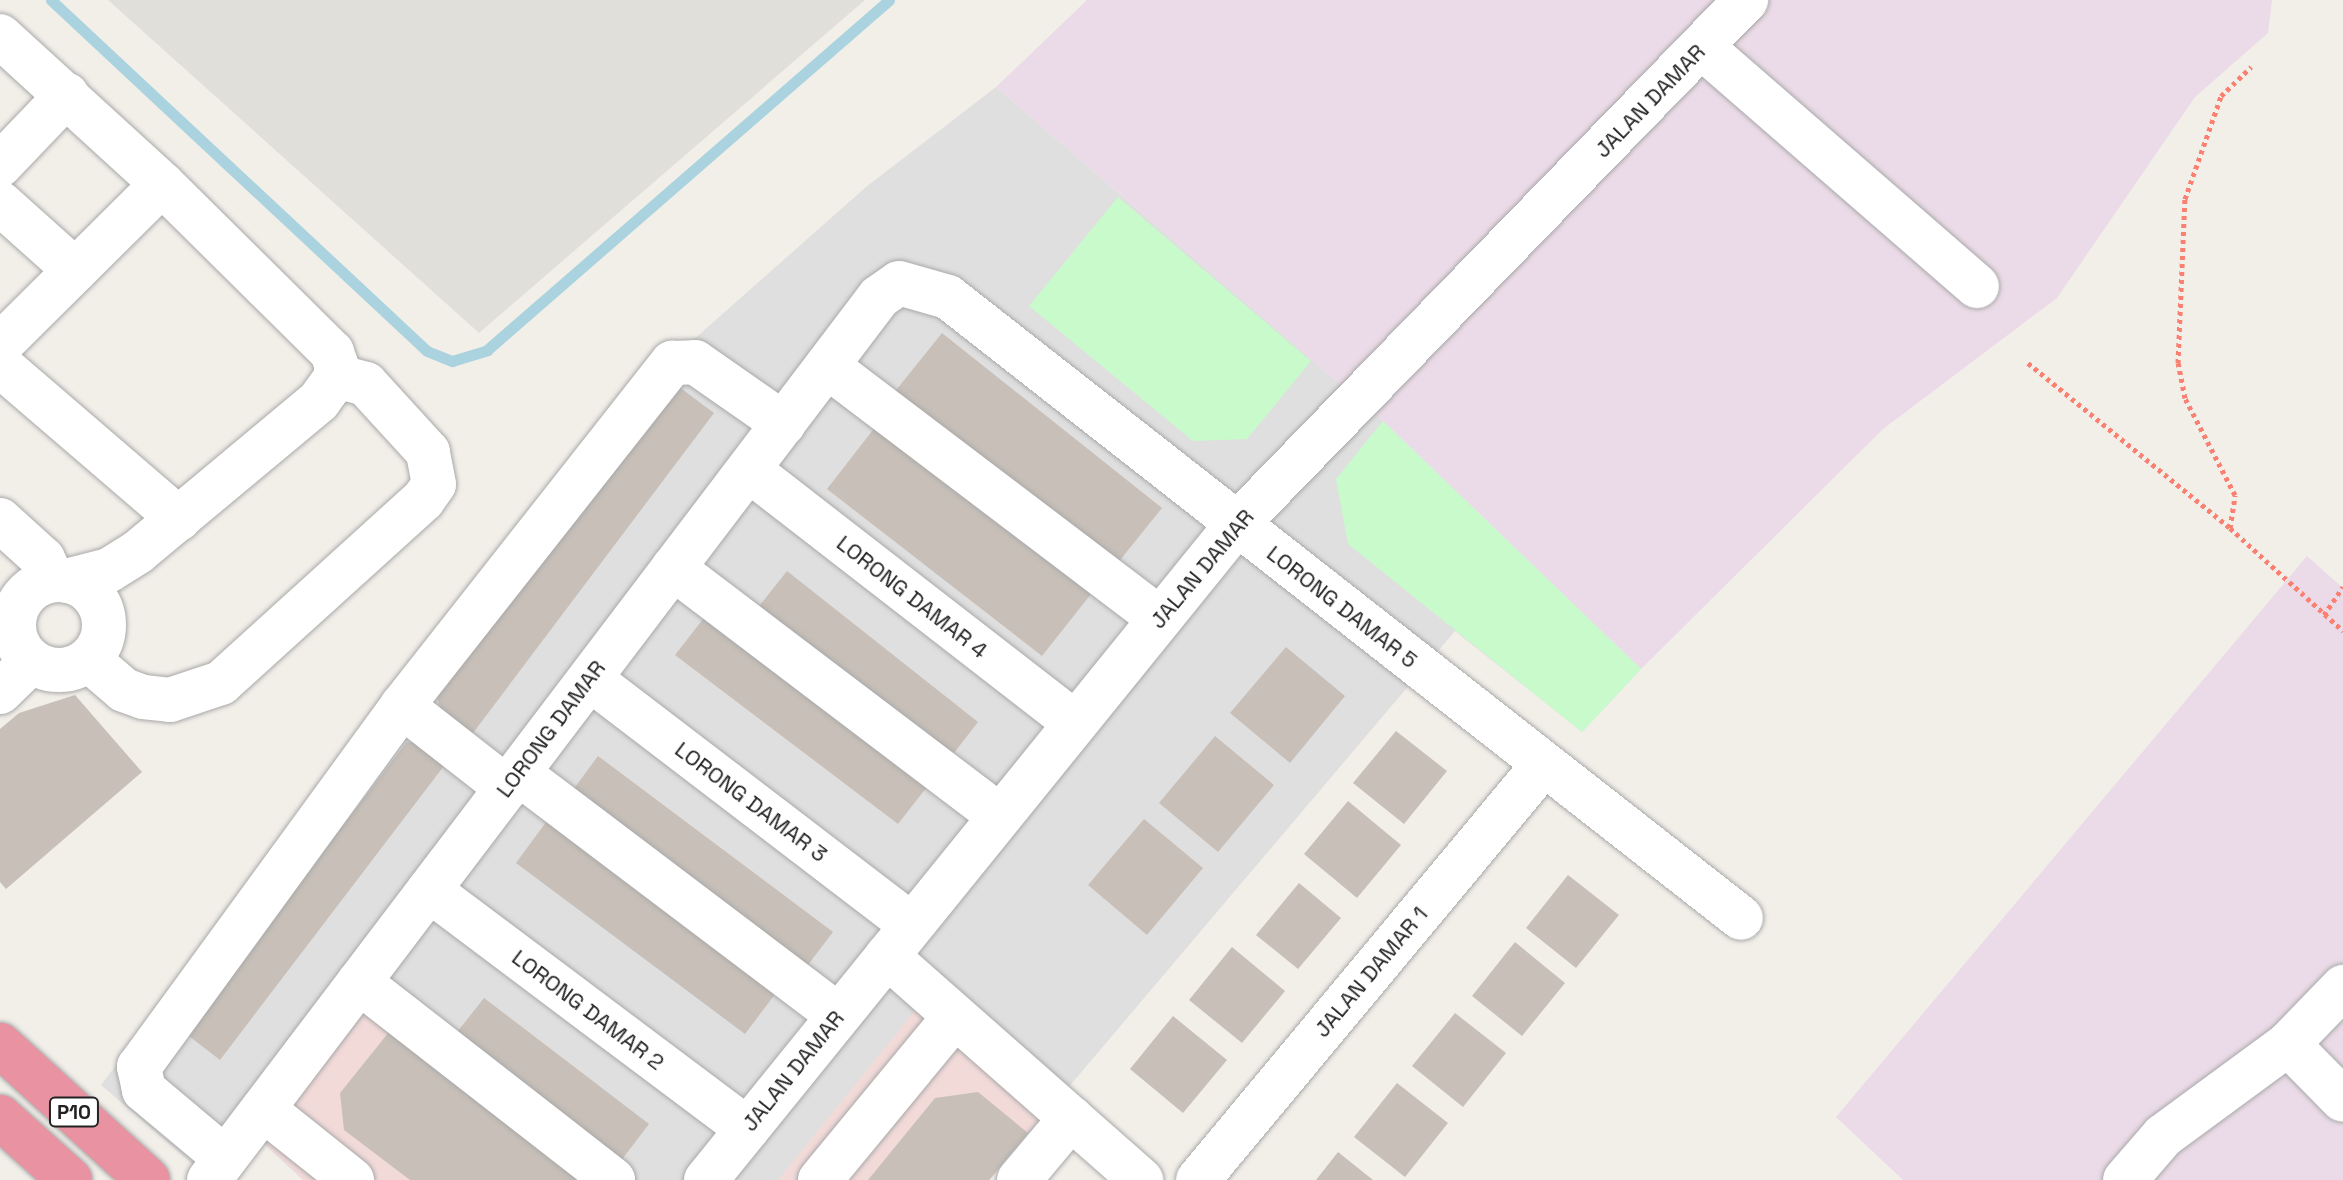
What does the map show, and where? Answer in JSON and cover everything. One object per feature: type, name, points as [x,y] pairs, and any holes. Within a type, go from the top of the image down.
[{"type":"highway","name":"P10","points":[[0,1045],[148,1180]]},
{"type":"highway","name":"P10","points":[[0,1117],[70,1180]]},
{"type":"street","name":"JALAN DAMAR","points":[[706,1180],[1237,524],[1703,48],[1746,0]]},
{"type":"street","points":[[0,36],[162,184],[332,352],[337,376],[319,401],[179,519],[109,570],[35,586]]},
{"type":"street","points":[[1703,48],[1977,286]]},
{"type":"street","points":[[0,165],[67,95]]},
{"type":"street","points":[[0,345],[162,184]]},
{"type":"street","points":[[0,203],[75,270]]},
{"type":"street","name":"LORONG DAMAR 5","points":[[899,283],[948,297],[1741,918]]},
{"type":"street","name":"LORONG DAMAR","points":[[217,1169],[879,297],[899,283]]},
{"type":"street","points":[[217,1169],[137,1079],[145,1055],[402,706],[672,363],[682,359],[695,362],[784,424]]},
{"type":"street","points":[[0,365],[179,519]]},
{"type":"street","points":[[827,366],[1160,619]]},
{"type":"street","points":[[94,654],[124,690],[143,697],[170,700],[221,683],[423,500],[434,484],[428,452],[366,384],[337,376]]},
{"type":"street","name":"LORONG DAMAR 4","points":[[749,470],[1075,723]]},
{"type":"street","points":[[0,520],[33,547],[35,586],[13,628],[31,662],[63,671],[94,654],[179,519]]},
{"type":"street","points":[[673,568],[1000,816]]},
{"type":"street","points":[[35,586],[99,603],[104,618],[94,654]]},
{"type":"street","points":[[0,692],[31,662]]},
{"type":"street","name":"LORONG DAMAR 3","points":[[590,679],[900,940]]},
{"type":"street","points":[[402,706],[513,780],[838,1015]]},
{"type":"street","name":"JALAN DAMAR 1","points":[[1198,1180],[1544,764]]},
{"type":"street","name":"LORONG DAMAR 2","points":[[429,890],[747,1129]]},
{"type":"street","points":[[900,940],[955,1016],[1141,1180]]},
{"type":"street","points":[[359,982],[613,1180]]},
{"type":"street","points":[[2125,1180],[2163,1136],[2288,1044],[2343,987]]},
{"type":"street","points":[[820,1180],[955,1016]]},
{"type":"street","points":[[2288,1044],[2343,1100]]},
{"type":"street","points":[[263,1109],[352,1180]]},
{"type":"street","points":[[1019,1180],[1071,1118]]},
{"type":"path","points":[[2230,528],[2235,495],[2185,398],[2178,363],[2183,229],[2185,199],[2221,96],[2251,67]]},
{"type":"path","points":[[2028,363],[2230,528],[2343,631]]},
{"type":"path","points":[[2324,615],[2343,587]]},
{"type":"shaded area","points":[[108,0],[865,0],[479,333]]},
{"type":"shaded area","points":[[1087,0],[2272,0],[2268,33],[2195,97],[2057,298],[1883,429],[1641,669],[1383,421],[996,87]]},
{"type":"shaded area","points":[[996,87],[1383,421],[1641,669],[1582,732],[1455,631],[990,1180],[303,1180],[264,1144],[211,1180],[101,1085],[622,403],[866,187]]},
{"type":"shaded area","points":[[2307,556],[2343,588],[2343,1180],[1903,1180],[1836,1117]]},
{"type":"shaded area","points":[[943,976],[1065,1088],[989,1180],[778,1180]]},
{"type":"shaded area","points":[[369,1008],[586,1180],[303,1180],[264,1143]]},
{"type":"green space","points":[[1118,197],[1311,361],[1247,439],[1193,441],[1029,306]]},
{"type":"green space","points":[[1383,421],[1641,669],[1582,732],[1348,544],[1336,479]]},
{"type":"building","points":[[942,333],[1162,508],[1112,570],[893,394]]},
{"type":"building","points":[[674,383],[714,413],[470,737],[442,715],[437,697]]},
{"type":"building","points":[[876,426],[1091,594],[1042,656],[827,489]]},
{"type":"building","points":[[787,571],[978,722],[947,762],[756,610]]},
{"type":"building","points":[[707,614],[930,783],[898,824],[675,655]]},
{"type":"building","points":[[1286,647],[1345,696],[1290,763],[1230,713]]},
{"type":"building","points":[[75,695],[142,772],[6,889],[0,882],[0,729],[19,713]]},
{"type":"building","points":[[1396,731],[1447,771],[1404,824],[1353,783]]},
{"type":"building","points":[[1215,736],[1274,785],[1218,852],[1159,803]]},
{"type":"building","points":[[424,739],[450,758],[220,1060],[185,1033],[406,743]]},
{"type":"building","points":[[598,756],[833,932],[801,974],[567,798]]},
{"type":"building","points":[[1348,801],[1401,845],[1357,898],[1304,854]]},
{"type":"building","points":[[549,818],[779,989],[745,1034],[516,863]]},
{"type":"building","points":[[1144,819],[1203,868],[1147,935],[1088,885]]},
{"type":"building","points":[[1568,875],[1619,915],[1576,968],[1526,928]]},
{"type":"building","points":[[1299,883],[1341,918],[1298,969],[1256,935]]},
{"type":"building","points":[[1515,942],[1565,983],[1522,1036],[1472,996]]},
{"type":"building","points":[[1232,947],[1285,991],[1242,1043],[1189,1000]]},
{"type":"building","points":[[484,998],[649,1124],[620,1162],[454,1036]]},
{"type":"building","points":[[1455,1013],[1506,1053],[1463,1107],[1412,1066]]},
{"type":"building","points":[[1173,1016],[1227,1060],[1183,1113],[1130,1069]]},
{"type":"building","points":[[393,1027],[586,1180],[410,1180],[344,1130],[340,1093]]},
{"type":"building","points":[[1397,1083],[1448,1123],[1405,1177],[1354,1137]]},
{"type":"building","points":[[978,1092],[1028,1133],[989,1180],[868,1180],[935,1098]]},
{"type":"building","points":[[1338,1152],[1373,1180],[1316,1180]]},
{"type":"waterway","points":[[51,0],[427,351],[452,361],[487,350],[889,0]]}]
